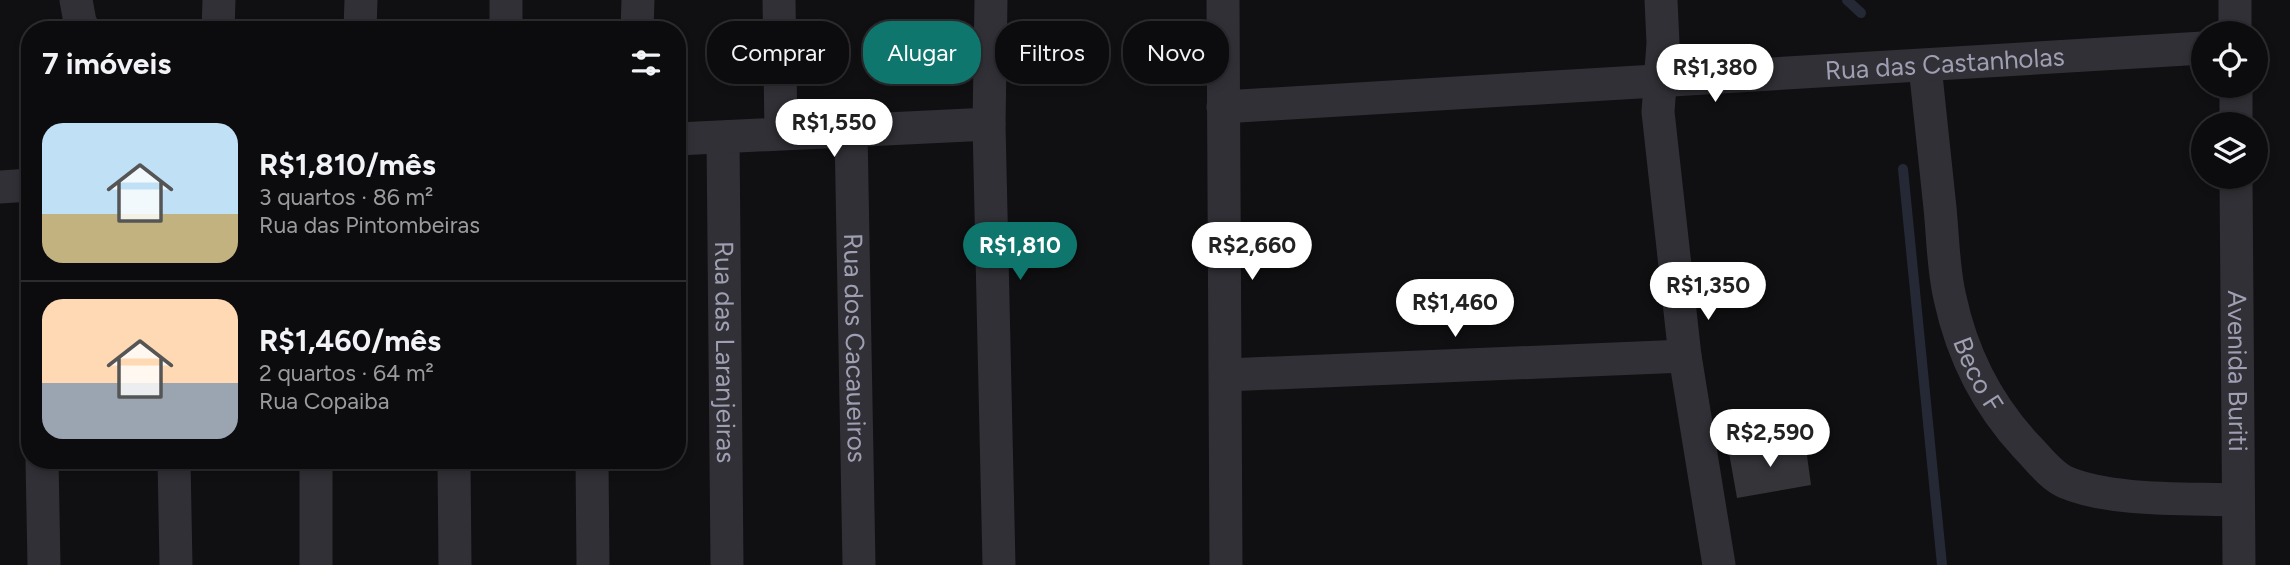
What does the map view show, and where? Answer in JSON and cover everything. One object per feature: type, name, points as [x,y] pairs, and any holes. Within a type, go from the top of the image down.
[{"type":"street","points":[[76,0],[80,21]]},
{"type":"street","points":[[218,21],[219,0]]},
{"type":"street","points":[[361,21],[362,0]]},
{"type":"street","points":[[506,0],[506,21]]},
{"type":"street","points":[[637,21],[638,0]]},
{"type":"street","points":[[779,0],[781,133]]},
{"type":"street","points":[[991,0],[989,124],[999,565]]},
{"type":"street","points":[[1223,0],[1226,565]]},
{"type":"street","points":[[1661,0],[1662,43],[1658,112],[1685,356],[1719,565]]},
{"type":"street","points":[[2235,0],[2235,21]]},
{"type":"street","name":"Rua das Castanholas","points":[[1223,107],[2191,49]]},
{"type":"street","name":"Beco F","points":[[1925,66],[1949,296],[1963,344],[1979,384],[1990,401],[2011,430],[2062,481],[2111,493],[2238,500]]},
{"type":"street","points":[[686,139],[989,124]]},
{"type":"street","name":"Rua dos Cacaueiros","points":[[851,131],[859,565]]},
{"type":"street","name":"Rua das Laranjeiras","points":[[723,138],[727,565]]},
{"type":"street","points":[[0,187],[21,186]]},
{"type":"street","name":"Avenida Buriti","points":[[2236,189],[2239,565]]},
{"type":"street","points":[[1226,375],[1685,356]]},
{"type":"street","points":[[42,469],[44,565]]},
{"type":"street","points":[[174,469],[176,565]]},
{"type":"street","points":[[316,469],[317,565]]},
{"type":"street","points":[[454,469],[455,565]]},
{"type":"street","points":[[592,469],[593,565]]},
{"type":"building","points":[[1805,441],[1811,485],[1737,498],[1729,453]]},
{"type":"waterway","points":[[1847,0],[1861,13]]},
{"type":"waterway","points":[[1903,169],[1942,565]]}]
